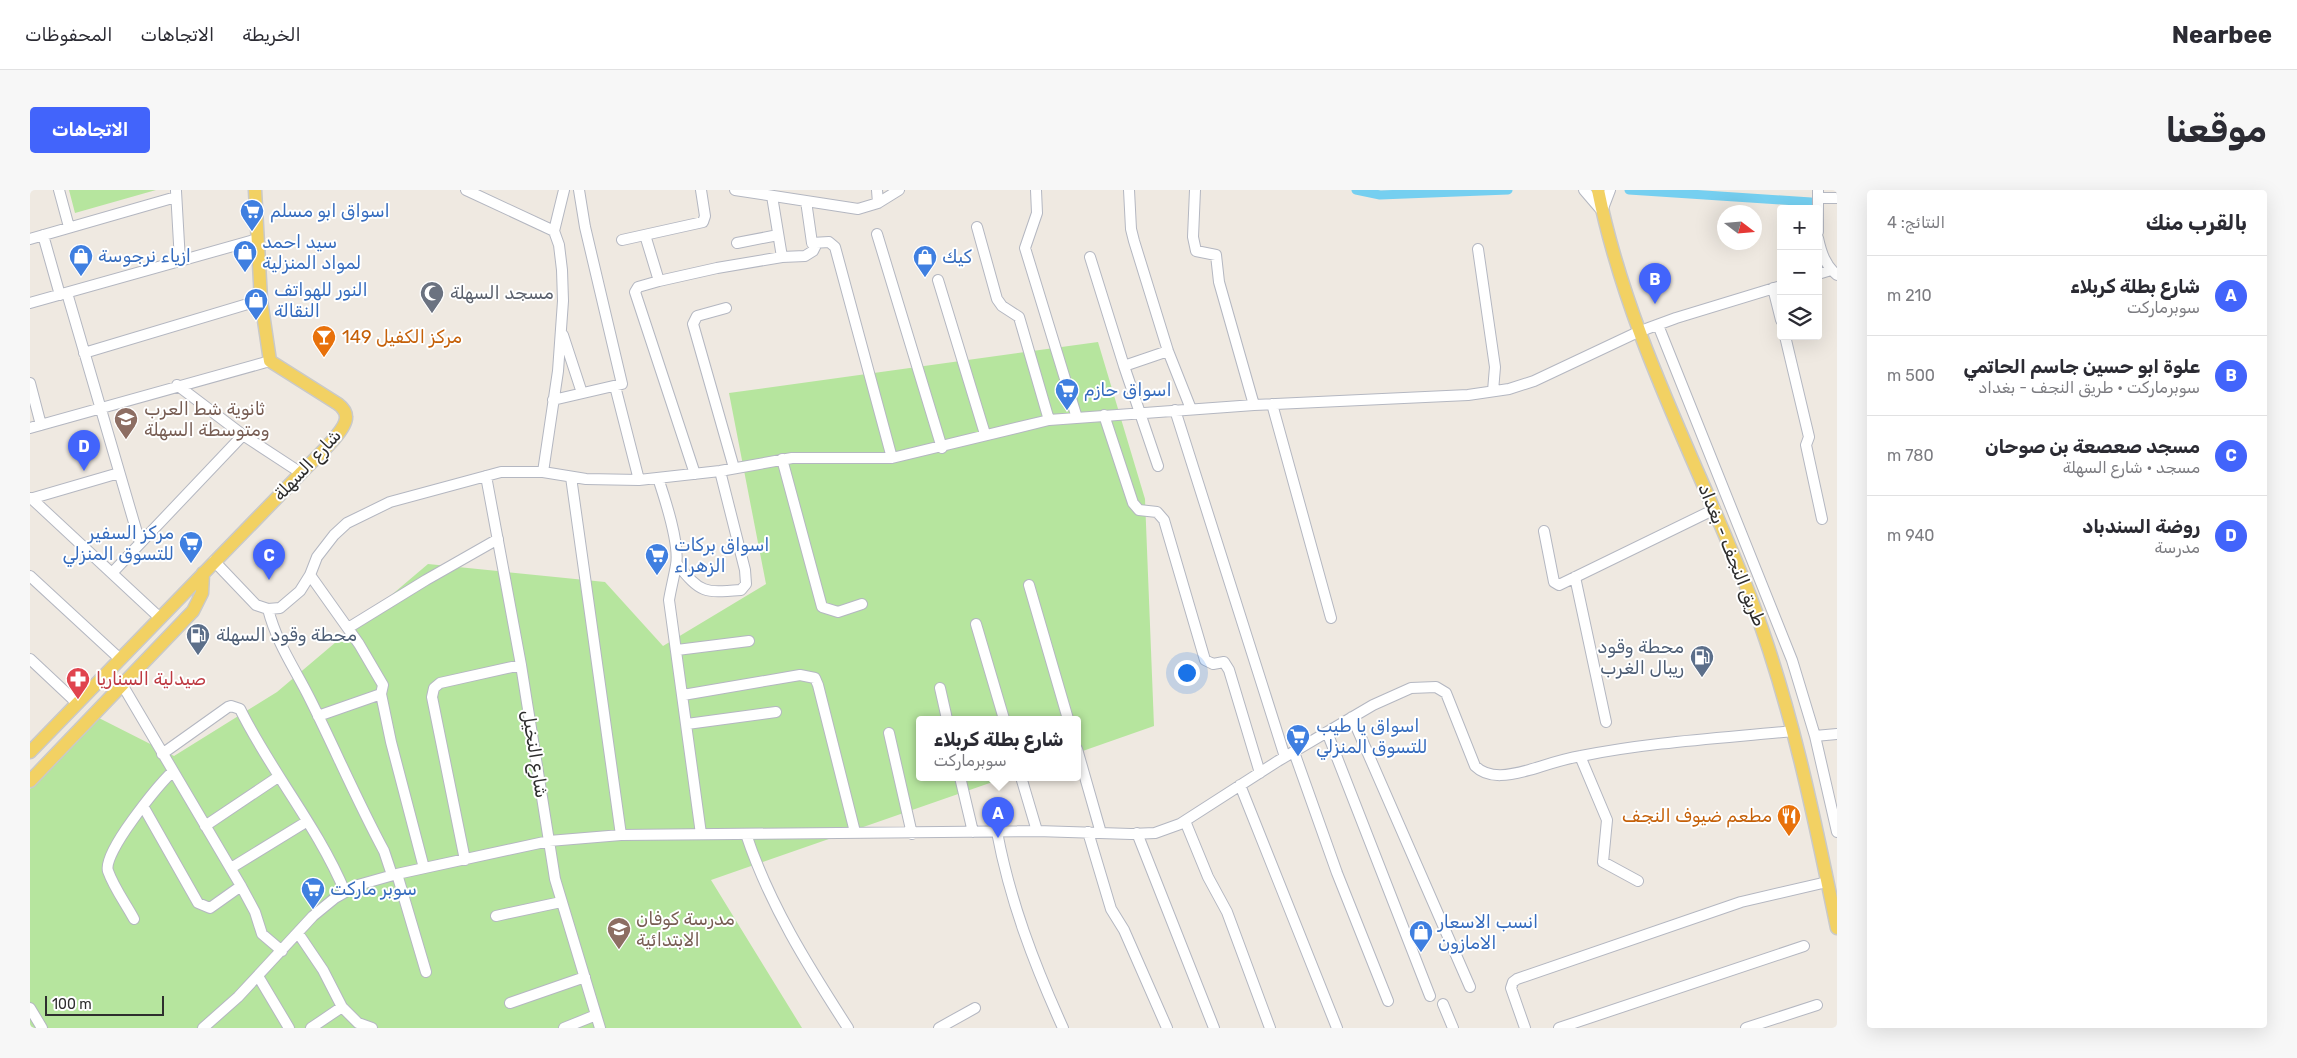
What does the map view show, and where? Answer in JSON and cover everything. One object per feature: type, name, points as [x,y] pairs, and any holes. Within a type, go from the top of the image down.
[{"type":"main road","points":[[255,190],[261,300],[270,361]]},
{"type":"main road","name":"طريق النجف - بغداد","points":[[1598,190],[1615,260],[1638,332],[1715,509],[1758,619],[1793,731],[1837,928]]},
{"type":"main road","name":"شارع السهلة","points":[[30,752],[340,432],[345,423],[345,413],[338,404],[270,361]]},
{"type":"main road","points":[[30,781],[193,611],[202,593],[203,573]]},
{"type":"street","points":[[60,190],[70,227]]},
{"type":"street","points":[[466,190],[554,231]]},
{"type":"street","points":[[543,472],[558,371],[562,270],[559,246],[554,231],[564,190]]},
{"type":"street","points":[[553,400],[622,384],[585,227],[579,190]]},
{"type":"street","points":[[622,240],[703,222],[705,216],[701,190]]},
{"type":"street","points":[[735,190],[858,209],[878,203],[899,190]]},
{"type":"street","points":[[877,190],[878,203]]},
{"type":"street","points":[[1036,190],[1037,212],[1025,248],[1077,418]]},
{"type":"street","points":[[1129,190],[1130,228],[1168,352],[1191,409]]},
{"type":"street","points":[[1195,190],[1193,237],[1196,251],[1216,255],[1219,282],[1254,404]]},
{"type":"street","points":[[1584,190],[1602,211],[1610,190]]},
{"type":"street","points":[[30,239],[176,194],[180,261]]},
{"type":"street","points":[[1819,194],[1837,198]]},
{"type":"street","points":[[772,196],[782,257]]},
{"type":"street","points":[[806,201],[810,240],[816,245]]},
{"type":"street","points":[[977,227],[997,298],[1002,306],[1019,317],[1049,420]]},
{"type":"street","points":[[877,234],[942,448]]},
{"type":"street","points":[[43,235],[84,353],[140,543]]},
{"type":"street","points":[[645,235],[659,282]]},
{"type":"street","points":[[737,243],[778,235]]},
{"type":"street","points":[[30,303],[258,239]]},
{"type":"street","points":[[816,245],[829,242],[835,247],[892,458]]},
{"type":"street","points":[[695,474],[635,292],[638,286],[717,268],[782,257],[805,256],[813,251],[816,245]]},
{"type":"street","points":[[1478,249],[1495,367],[1493,391]]},
{"type":"street","points":[[1821,250],[1834,272]]},
{"type":"street","points":[[1090,257],[1158,466]]},
{"type":"street","points":[[938,280],[985,434]]},
{"type":"street","points":[[214,561],[256,604],[268,609],[280,608],[288,603],[310,576],[317,557],[334,535],[347,523],[368,511],[390,502],[486,476],[516,471],[543,472],[571,477],[639,480],[695,474],[782,459],[809,457],[892,458],[942,448],[985,434],[1049,420],[1254,404],[1468,395],[1534,381],[1658,324],[1777,287]]},
{"type":"street","points":[[84,353],[261,300]]},
{"type":"street","points":[[726,308],[697,316],[693,324],[734,468]]},
{"type":"street","points":[[1658,324],[1774,611],[1800,685],[1815,736],[1837,832]]},
{"type":"street","points":[[561,329],[582,394]]},
{"type":"street","points":[[1786,340],[1809,437],[1806,445],[1822,519]]},
{"type":"street","points":[[1124,366],[1168,352]]},
{"type":"street","points":[[30,428],[100,410],[177,385],[270,361]]},
{"type":"street","points":[[30,383],[41,424]]},
{"type":"street","points":[[177,385],[243,435],[301,473]]},
{"type":"street","points":[[615,386],[639,480]]},
{"type":"street","points":[[1272,404],[1332,618]]},
{"type":"street","points":[[1176,410],[1290,754],[1388,1001]]},
{"type":"street","points":[[1104,415],[1133,503],[1139,510],[1157,512],[1164,520],[1205,660],[1213,664],[1224,662],[1229,670],[1260,773]]},
{"type":"street","points":[[112,573],[243,435]]},
{"type":"street","points":[[782,459],[822,607],[838,612],[862,604]]},
{"type":"street","points":[[677,564],[696,587],[712,592],[741,590],[746,584],[745,570],[720,470]]},
{"type":"street","points":[[30,499],[120,473]]},
{"type":"street","name":"شارع النخيل","points":[[486,476],[521,665],[549,840],[561,902],[600,1028]]},
{"type":"street","points":[[571,477],[621,835]]},
{"type":"street","points":[[658,478],[671,519],[677,564],[669,600],[701,834]]},
{"type":"street","points":[[30,499],[160,618]]},
{"type":"street","points":[[1544,531],[1555,584],[1559,585],[1715,509]]},
{"type":"street","points":[[348,628],[498,539]]},
{"type":"street","points":[[30,576],[120,658]]},
{"type":"street","points":[[310,576],[348,628],[383,685],[380,694],[424,868]]},
{"type":"street","points":[[1575,576],[1606,722]]},
{"type":"street","points":[[1029,585],[1067,716]]},
{"type":"street","points":[[268,609],[273,630],[283,653],[318,716],[384,851],[394,874],[426,972]]},
{"type":"street","points":[[976,624],[1003,716]]},
{"type":"street","points":[[677,650],[749,640]]},
{"type":"street","points":[[30,660],[76,703]]},
{"type":"street","points":[[465,860],[432,697],[434,688],[440,683],[521,665]]},
{"type":"street","points":[[683,695],[800,675],[814,678],[818,684],[855,832]]},
{"type":"street","points":[[123,686],[172,772],[231,868],[255,912],[262,934],[282,951]]},
{"type":"street","points":[[203,1028],[258,976],[313,916],[345,892],[358,885],[394,874],[465,860],[549,840],[621,835],[855,832],[912,834],[1037,831],[1155,833],[1185,821],[1352,717],[1373,705],[1411,688],[1436,687],[1446,693],[1475,766],[1483,773],[1496,775],[1524,771],[1580,756],[1637,747],[1793,731]]},
{"type":"street","points":[[940,688],[946,716]]},
{"type":"street","points":[[318,716],[380,694]]},
{"type":"street","points":[[162,754],[231,706],[240,709],[306,822],[329,855],[345,892]]},
{"type":"street","points":[[687,724],[776,712]]},
{"type":"street","points":[[1352,717],[1470,987]]},
{"type":"street","points":[[1327,732],[1430,996]]},
{"type":"street","points":[[888,733],[912,834]]},
{"type":"street","points":[[1815,736],[1837,734]]},
{"type":"street","points":[[1580,756],[1606,820],[1603,862],[1638,881]]},
{"type":"street","points":[[1081,763],[1101,833]]},
{"type":"street","points":[[134,920],[108,867],[110,856],[151,793],[172,772]]},
{"type":"street","points":[[205,826],[278,776]]},
{"type":"street","points":[[961,781],[973,832]]},
{"type":"street","points":[[1022,781],[1037,831]]},
{"type":"street","points":[[1240,785],[1337,1028]]},
{"type":"street","points":[[143,806],[198,903],[210,908],[241,886]]},
{"type":"street","points":[[1185,821],[1208,878],[1227,912],[1270,1028]]},
{"type":"street","points":[[231,868],[306,822]]},
{"type":"street","points":[[997,832],[1006,875],[1023,932],[1063,1028]]},
{"type":"street","points":[[1088,832],[1111,909],[1124,930],[1167,1028]]},
{"type":"street","points":[[1137,833],[1214,1028]]},
{"type":"street","points":[[746,834],[758,872],[784,922],[848,1028]]},
{"type":"street","points":[[1525,1028],[1511,988],[1512,982],[1517,979],[1741,902],[1828,882]]},
{"type":"street","points":[[496,916],[561,902]]},
{"type":"street","points":[[298,933],[323,970],[342,1007],[358,1023],[372,1028]]},
{"type":"street","points":[[1559,1028],[1804,946]]},
{"type":"street","points":[[258,976],[289,1028]]},
{"type":"street","points":[[510,1003],[585,977]]},
{"type":"street","points":[[1444,1004],[1453,1028]]},
{"type":"street","points":[[1746,1028],[1817,1005]]},
{"type":"street","points":[[311,1028],[342,1007]]},
{"type":"street","points":[[30,1008],[42,1028]]},
{"type":"street","points":[[940,1028],[975,1008]]},
{"type":"street","points":[[564,1028],[596,1015]]},
{"type":"green space","points":[[69,190],[156,190],[75,213]]},
{"type":"green space","points":[[1098,342],[1145,499],[1154,726],[1081,752],[1081,716],[916,716],[916,781],[996,781],[711,880],[802,1028],[30,1028],[30,789],[95,716],[174,756],[277,692],[428,564],[605,582],[663,646],[766,584],[729,393]]},
{"type":"waterway","points":[[1356,190],[1380,195],[1508,190]]},
{"type":"waterway","points":[[1629,190],[1811,202]]},
{"type":"place","name":"اسواق ابو مسلم","points":[[252,232]]},
{"type":"place","name":"سيد احمد لمواد المنزلية","points":[[245,273]]},
{"type":"place","name":"ازياء نرجوسة","points":[[81,277]]},
{"type":"place","name":"كيك","points":[[925,278]]},
{"type":"place","name":"علوة ابو حسين جاسم الحاتمي","points":[[1655,304]]},
{"type":"place","name":"مسجد السهلة","points":[[432,314]]},
{"type":"place","name":"النور للهواتف النقالة","points":[[256,321]]},
{"type":"place","name":"مركز الكفيل 149","points":[[324,358]]},
{"type":"place","name":"اسواق حازم","points":[[1067,411]]},
{"type":"place","name":"ثانوية شط العرب ومتوسطة السهلة","points":[[126,440]]},
{"type":"place","name":"روضة السندباد","points":[[84,471]]},
{"type":"place","name":"مركز السفير للتسوق المنزلي","points":[[191,564]]},
{"type":"place","name":"اسواق بركات الزهراء","points":[[657,576]]},
{"type":"place","name":"مسجد صعصعة بن صوحان","points":[[269,580]]},
{"type":"place","name":"محطة وقود السهلة","points":[[198,656]]},
{"type":"place","name":"محطة وقود ريبال الغرب","points":[[1702,678]]},
{"type":"place","name":"صيدلية السناريا","points":[[78,700]]},
{"type":"place","name":"اسواق يا طيب للتسوق المنزلي","points":[[1298,757]]},
{"type":"place","name":"مطعم ضيوف النجف","points":[[1789,837]]},
{"type":"place","name":"شارع بطلة كربلاء","points":[[998,838]]},
{"type":"place","name":"سوبر ماركت","points":[[313,910]]},
{"type":"place","name":"مدرسة كوفان الابتدائية","points":[[619,950]]},
{"type":"place","name":"انسب الاسعار الامازون","points":[[1421,953]]}]
